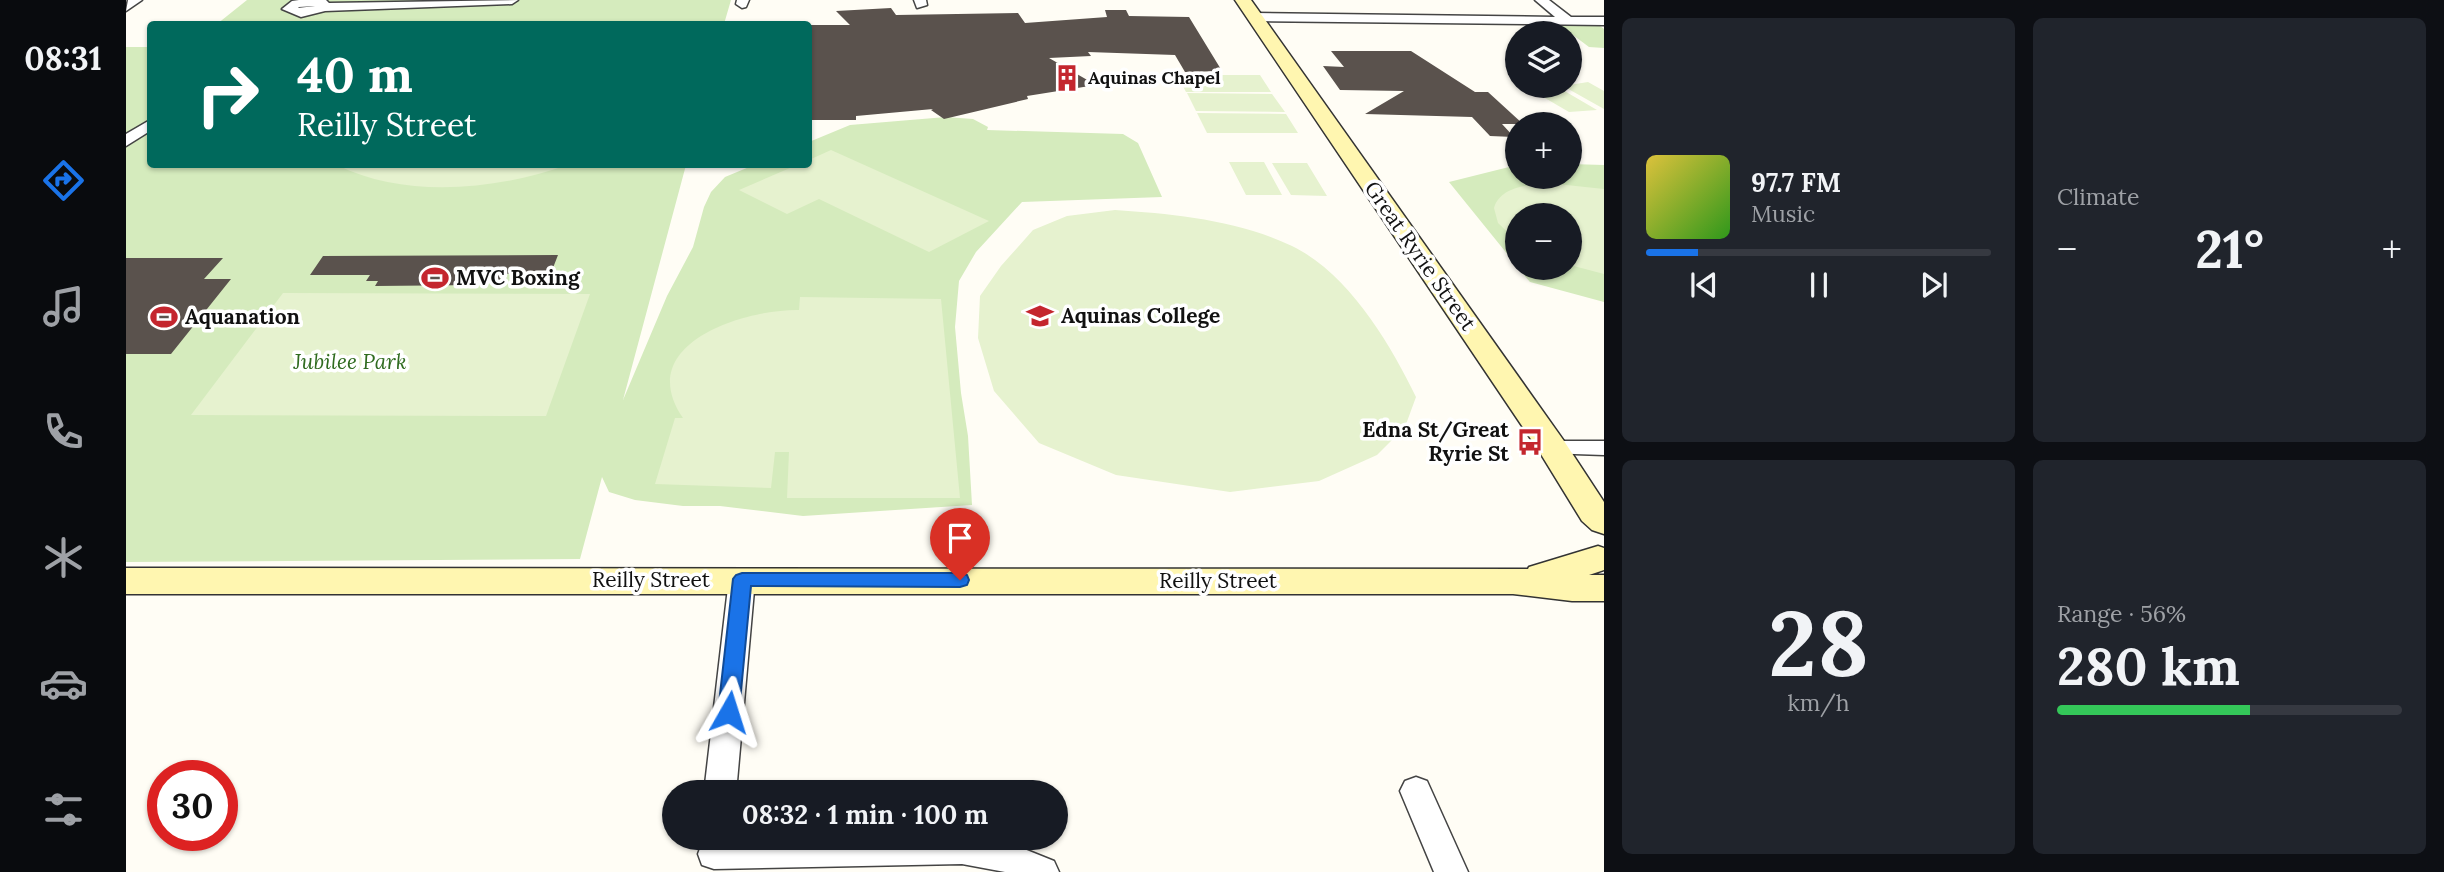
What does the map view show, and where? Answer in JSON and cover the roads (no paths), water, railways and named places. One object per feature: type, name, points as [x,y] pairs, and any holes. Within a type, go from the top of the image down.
[{"type":"main road","name":"Great Ryrie Street","points":[[1249,9],[1553,448],[1602,553]]},
{"type":"main road","name":"Reilly Street","points":[[126,581],[1513,581],[1572,588],[1602,553]]},
{"type":"street","points":[[126,7],[136,0]]},
{"type":"street","points":[[307,5],[512,0]]},
{"type":"street","points":[[1541,0],[1567,21]]},
{"type":"street","points":[[1249,9],[1567,21]]},
{"type":"street","points":[[1582,21],[1604,21]]},
{"type":"street","points":[[126,141],[147,127]]},
{"type":"street","points":[[1553,448],[1604,448]]},
{"type":"street","points":[[721,780],[742,579]]},
{"type":"street","points":[[1416,791],[1451,872]]},
{"type":"street","points":[[714,855],[962,849],[1002,855],[1042,872]]},
{"type":"place","name":"Aquinas Chapel","points":[[1067,78]]},
{"type":"place","name":"MVC Boxing","points":[[435,278]]},
{"type":"place","name":"Aquinas College","points":[[1040,316]]},
{"type":"place","name":"Aquanation","points":[[164,317]]},
{"type":"place","name":"Edna St/Great Ryrie St","points":[[1530,442]]},
{"type":"park label","name":"Jubilee Park","points":[[350,362]]}]
